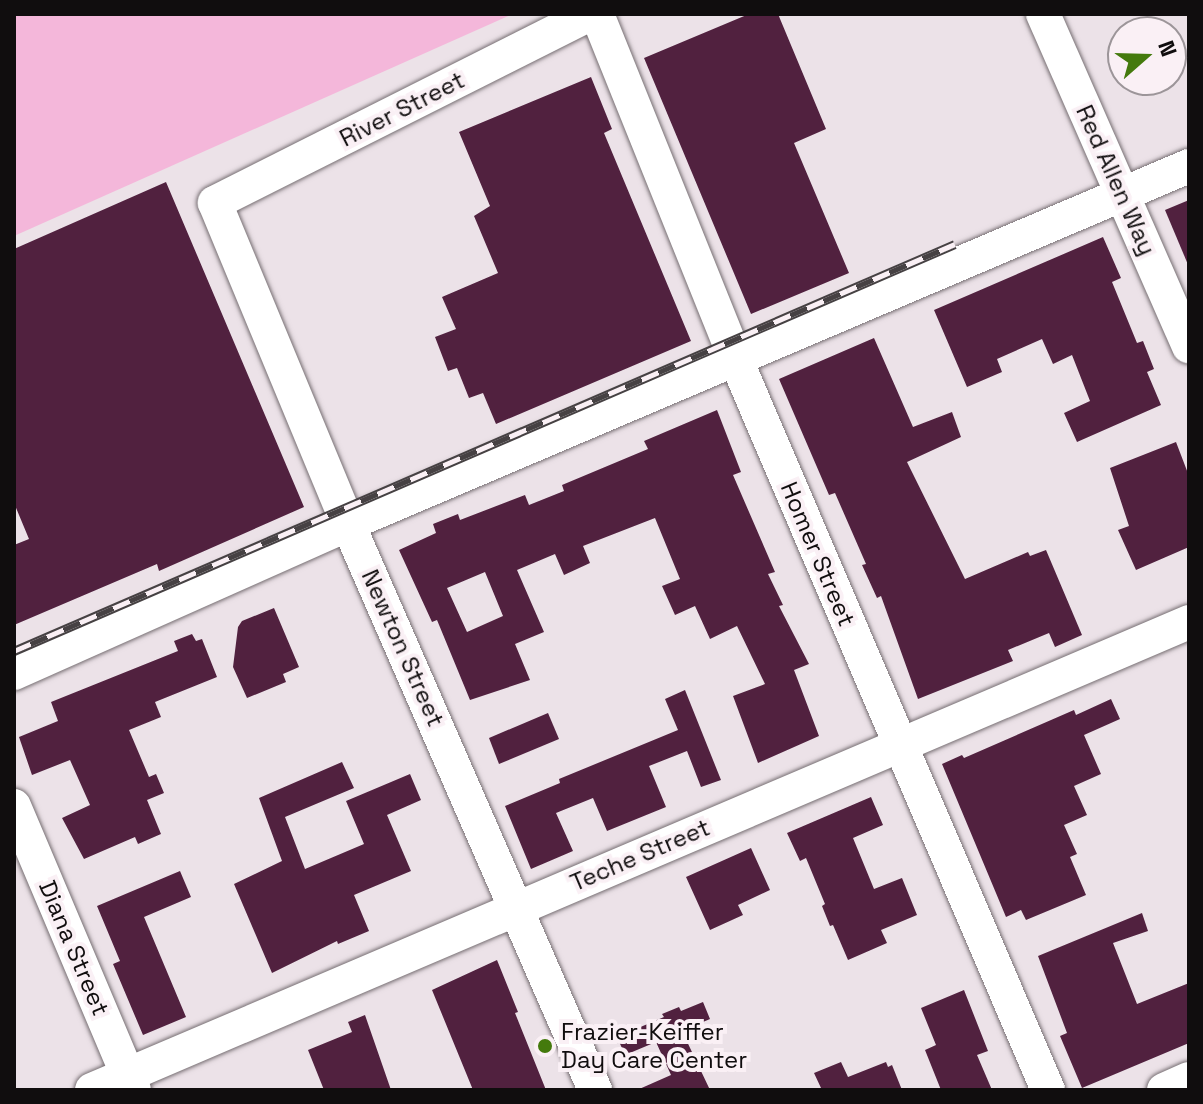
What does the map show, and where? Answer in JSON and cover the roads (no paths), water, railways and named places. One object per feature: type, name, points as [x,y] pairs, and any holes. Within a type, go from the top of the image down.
[{"type":"street","name":"River Street","points":[[215,203],[590,14]]},
{"type":"street","name":"Homer Street","points":[[597,14],[736,360],[1048,1090]]},
{"type":"street","name":"Red Allen Way","points":[[1043,14],[1189,346]]},
{"type":"street","points":[[14,673],[348,524],[1189,166]]},
{"type":"street","name":"Newton Street","points":[[215,203],[348,524],[595,1090]]},
{"type":"street","name":"Teche Street","points":[[92,1090],[130,1082],[517,907],[1189,622]]},
{"type":"street","name":"Diana Street","points":[[14,806],[130,1082]]},
{"type":"street","points":[[1164,1090],[1189,1079]]},
{"type":"railway","points":[[14,651],[955,244]]},
{"type":"place","name":"Frazier-Keiffer Day Care Center","points":[[545,1046]]}]
